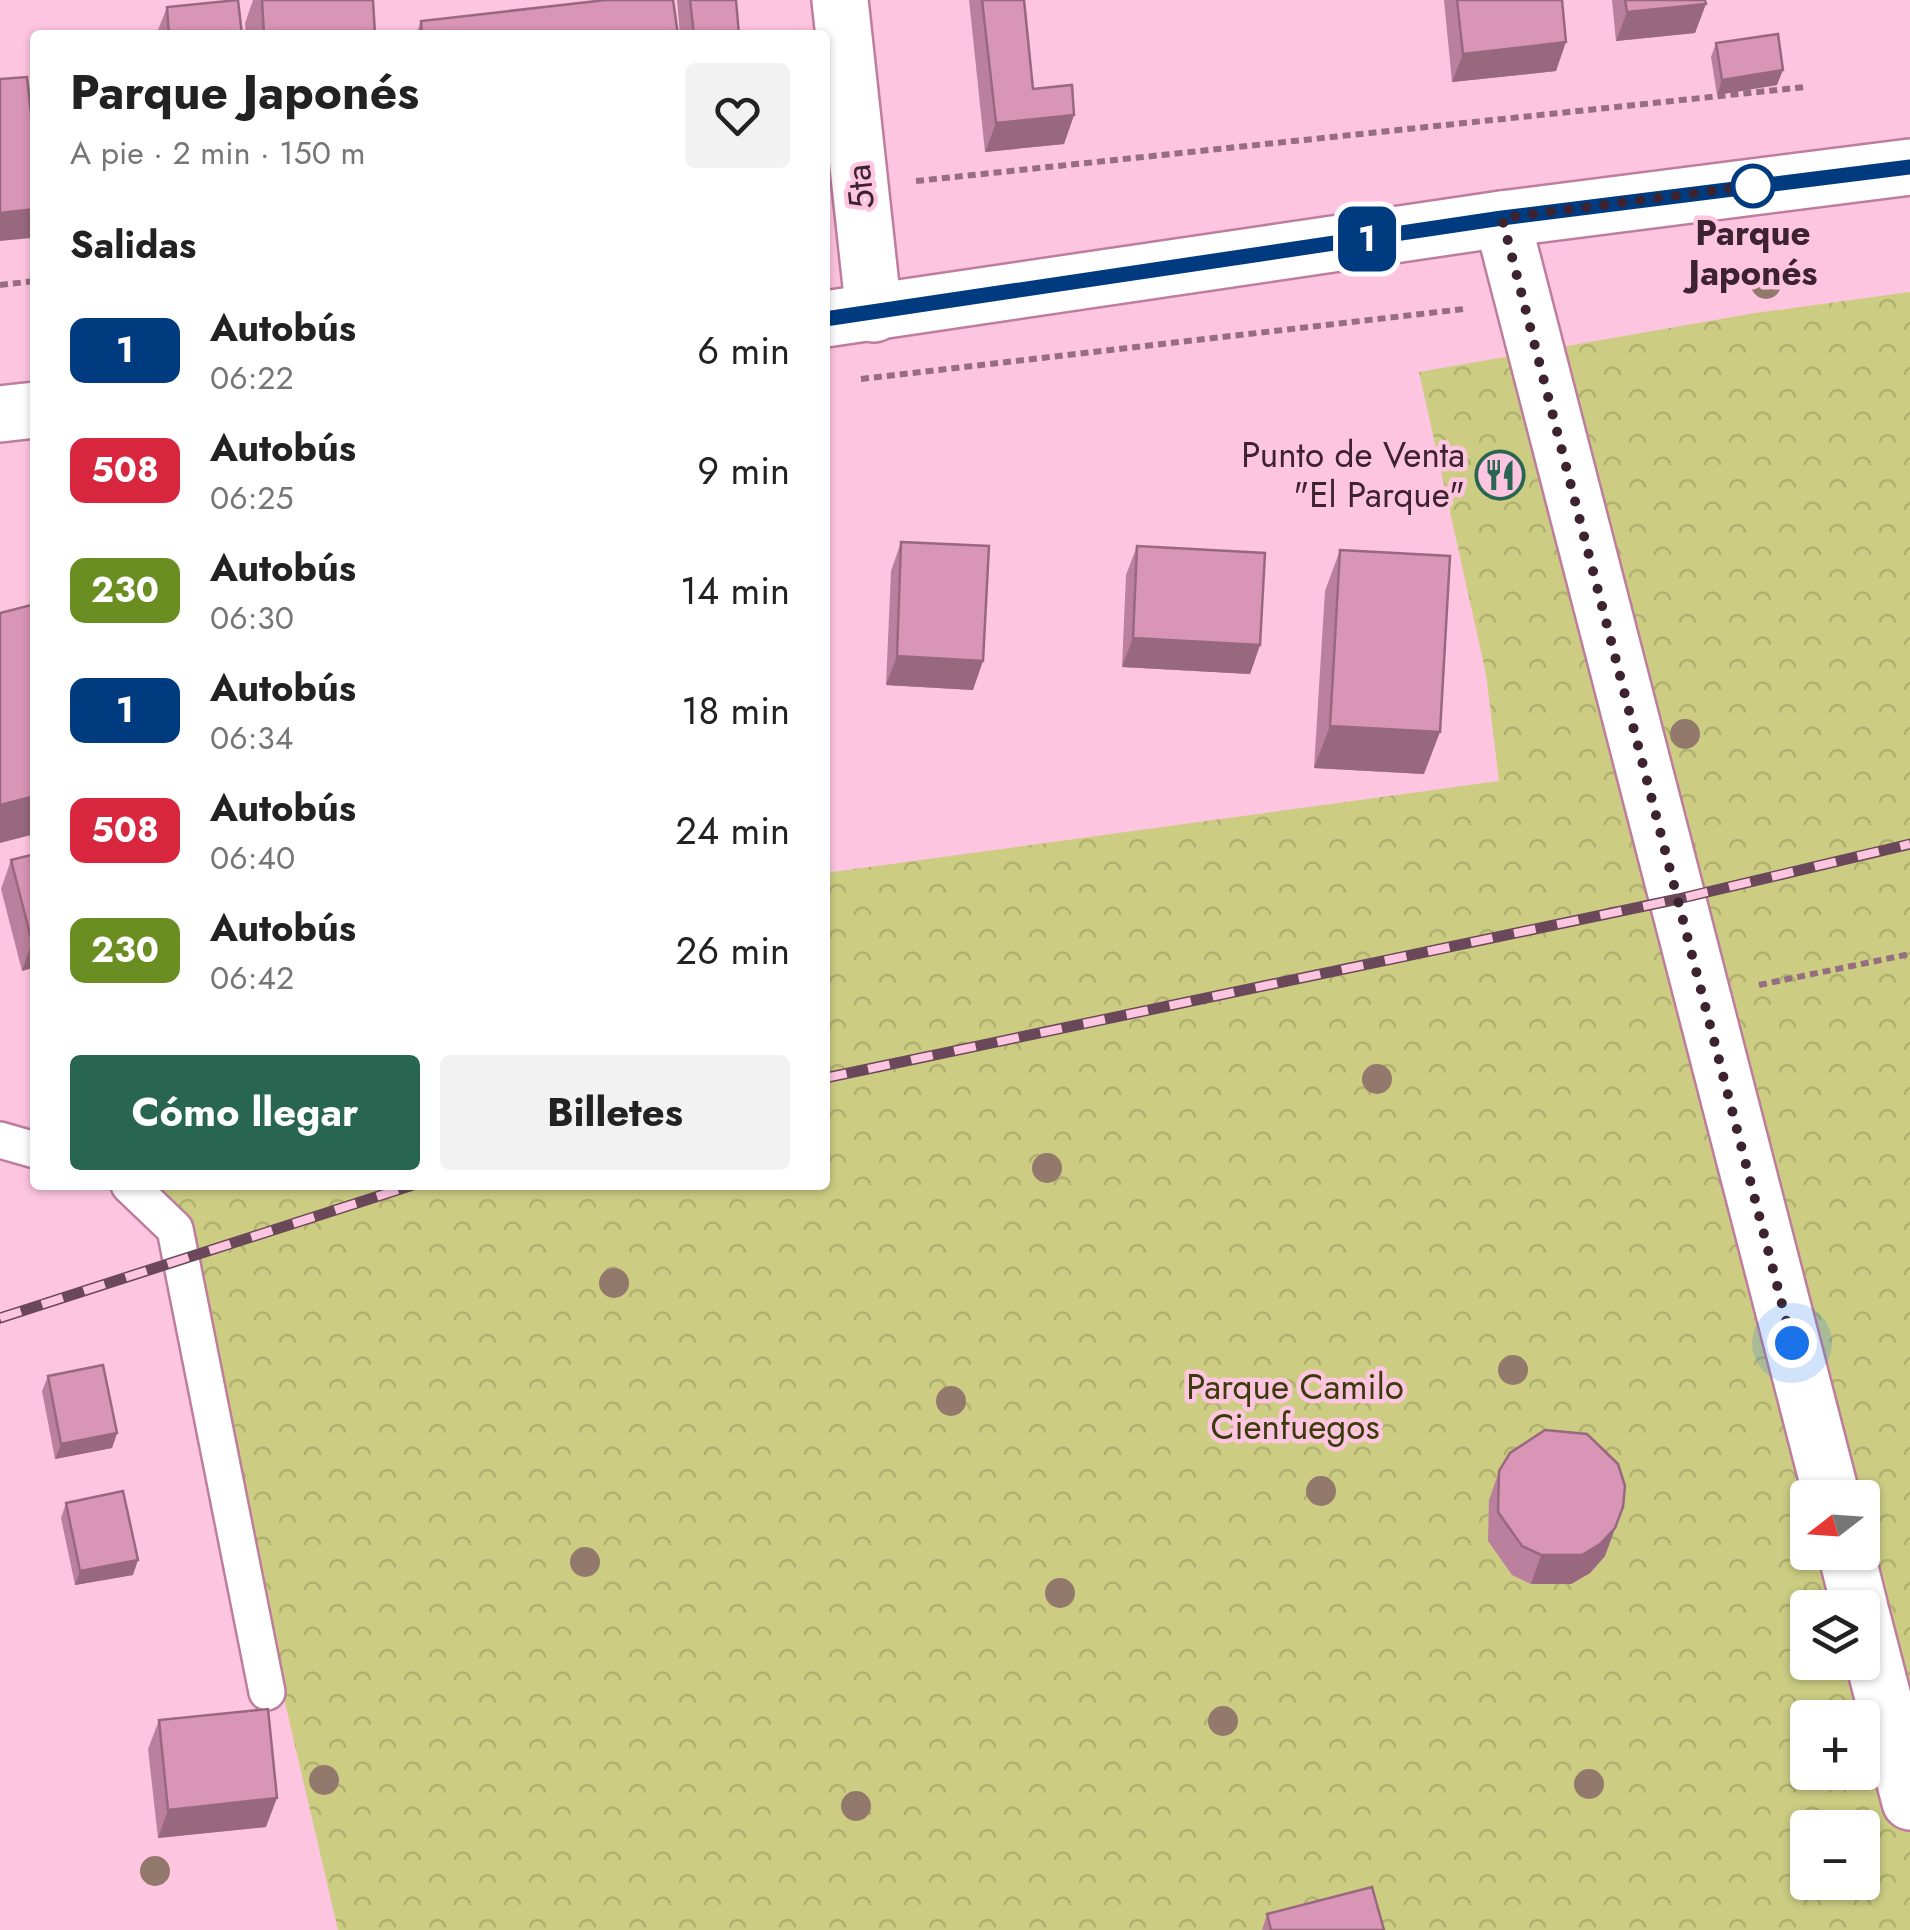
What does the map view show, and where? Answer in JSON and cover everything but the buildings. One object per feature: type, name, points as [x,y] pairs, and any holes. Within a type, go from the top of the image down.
[{"type":"street","name":"5ta","points":[[840,0],[860,187],[850,317]]},
{"type":"street","points":[[850,317],[1502,218],[1910,167]]},
{"type":"street","points":[[1502,218],[1827,1480]]},
{"type":"street","points":[[0,414],[30,411]]},
{"type":"street","points":[[1879,1680],[1910,1802]]},
{"type":"lane","points":[[0,1140],[30,1149]]},
{"type":"lane","points":[[134,1190],[176,1229],[267,1692]]},
{"type":"path","points":[[860,187],[1804,87]]},
{"type":"path","points":[[0,285],[30,282]]},
{"type":"path","points":[[844,380],[1524,302]]},
{"type":"path","points":[[1702,994],[1910,954]]},
{"type":"green space","name":"Parque Camilo Cienfuegos","points":[[1910,292],[1910,1930],[338,1930],[171,1214],[158,1190],[830,1190],[830,872],[1499,781],[1486,674],[1419,372],[1755,313]]},
{"type":"railway","points":[[830,1077],[1678,899],[1910,844]]},
{"type":"railway","points":[[0,1318],[397,1190]]},
{"type":"bus line","name":"1","points":[[830,318],[1502,218],[1910,167]]},
{"type":"place","name":"Parque Japonés","points":[[1753,186]]},
{"type":"place","name":"Punto de Venta \"El Parque\"","points":[[1500,475]]},
{"type":"route","points":[[1753,186],[1759,185],[1502,218],[1792,1343]]}]
